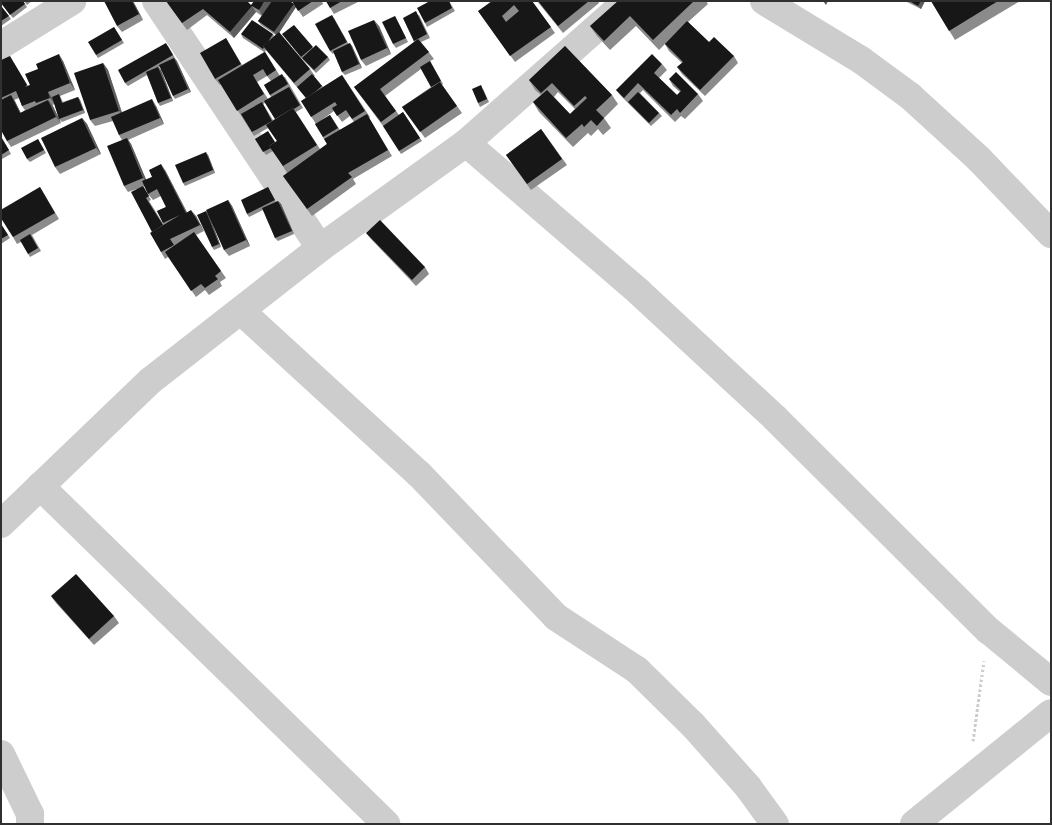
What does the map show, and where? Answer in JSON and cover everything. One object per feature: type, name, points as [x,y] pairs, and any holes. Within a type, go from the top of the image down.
[{"type":"street","points":[[1,45],[72,1]]},
{"type":"street","points":[[156,1],[320,248]]},
{"type":"street","points":[[1,524],[150,381],[242,312],[320,248],[466,143],[627,1]]},
{"type":"street","points":[[764,1],[861,60],[910,96],[979,159],[1051,234]]},
{"type":"street","points":[[466,143],[639,292],[774,418],[988,630],[1051,682]]},
{"type":"street","points":[[242,312],[419,474],[556,617],[637,670],[694,725],[775,824]]},
{"type":"street","points":[[40,486],[386,824]]},
{"type":"street","points":[[914,824],[1051,713]]},
{"type":"street","points":[[1,754],[30,814],[30,824]]},
{"type":"path","points":[[972,745],[988,630]]},
{"type":"building","points":[[1,1],[23,1],[25,4],[10,15]]},
{"type":"building","points":[[104,1],[132,1],[139,14],[117,26]]},
{"type":"building","points":[[166,1],[247,1],[251,5],[254,1],[265,1],[259,10],[252,6],[230,32],[203,9],[182,23]]},
{"type":"building","points":[[272,1],[290,1],[294,4],[274,32],[258,21]]},
{"type":"building","points":[[292,1],[313,1],[298,11]]},
{"type":"building","points":[[326,1],[342,1],[330,8]]},
{"type":"building","points":[[430,1],[449,1],[452,8],[425,23],[417,8]]},
{"type":"building","points":[[492,1],[532,1],[551,27],[510,56],[478,11]],"holes":[[[514,5],[519,11],[506,22],[502,16]]]},
{"type":"building","points":[[538,1],[589,1],[558,26]]},
{"type":"building","points":[[618,1],[694,1],[653,40],[630,16],[604,41],[590,26]]},
{"type":"building","points":[[909,1],[921,1],[918,6]]},
{"type":"building","points":[[931,1],[998,1],[949,31]]},
{"type":"building","points":[[1,6],[9,16],[1,21]]},
{"type":"building","points":[[416,11],[427,34],[414,41],[403,18]]},
{"type":"building","points":[[332,15],[347,42],[330,51],[315,24]]},
{"type":"building","points":[[395,16],[406,38],[393,44],[382,22]]},
{"type":"building","points":[[252,20],[273,34],[263,46],[263,49],[241,34]]},
{"type":"building","points":[[374,20],[387,48],[361,60],[348,31]]},
{"type":"building","points":[[687,21],[709,42],[714,37],[734,56],[700,90],[677,67],[683,62],[665,44]]},
{"type":"building","points":[[294,25],[313,47],[301,57],[282,34]]},
{"type":"building","points":[[114,27],[122,40],[96,55],[88,42]]},
{"type":"building","points":[[279,32],[310,69],[294,83],[263,46]]},
{"type":"building","points":[[226,38],[241,64],[215,79],[200,53]]},
{"type":"building","points":[[418,39],[429,52],[380,89],[396,111],[381,122],[354,87]]},
{"type":"building","points":[[166,43],[173,55],[125,83],[118,70]]},
{"type":"building","points":[[350,43],[359,64],[342,72],[333,51]]},
{"type":"building","points":[[316,45],[328,57],[314,70],[302,58]]},
{"type":"building","points":[[565,46],[612,95],[596,110],[604,118],[597,126],[591,120],[584,127],[582,124],[566,138],[533,102],[547,90],[570,114],[587,98],[585,96],[574,106],[552,83],[541,93],[529,80]]},
{"type":"building","points":[[265,52],[276,70],[267,76],[263,69],[253,75],[264,94],[237,111],[218,80]]},
{"type":"building","points":[[59,54],[70,83],[48,92],[50,98],[36,103],[35,101],[22,106],[16,91],[1,98],[1,60],[10,56],[27,85],[25,87],[30,85],[25,74],[38,69],[36,64]]},
{"type":"building","points":[[652,54],[662,64],[654,73],[677,95],[681,91],[669,79],[676,72],[698,94],[680,113],[677,109],[671,115],[638,83],[624,98],[616,90]]},
{"type":"building","points":[[174,58],[188,89],[173,96],[159,65]]},
{"type":"building","points":[[430,61],[441,81],[431,87],[420,67]]},
{"type":"building","points":[[103,63],[119,111],[90,120],[74,73]]},
{"type":"building","points":[[158,67],[171,98],[158,103],[146,72]]},
{"type":"building","points":[[282,74],[288,84],[270,95],[264,85]]},
{"type":"building","points":[[312,74],[322,86],[306,98],[297,87]]},
{"type":"building","points":[[342,75],[365,111],[352,119],[346,110],[337,116],[332,108],[337,105],[335,102],[311,117],[301,101]]},
{"type":"building","points":[[440,82],[457,106],[420,132],[402,107]]},
{"type":"building","points":[[481,85],[487,99],[478,103],[472,89]]},
{"type":"building","points":[[289,87],[300,105],[275,119],[264,101]]},
{"type":"building","points":[[638,92],[659,113],[649,123],[628,102]]},
{"type":"building","points":[[59,94],[62,103],[78,97],[83,110],[59,119],[52,97]]},
{"type":"building","points":[[11,95],[20,113],[48,100],[56,117],[7,141],[1,130],[1,100]]},
{"type":"building","points":[[152,99],[160,118],[119,135],[111,117]]},
{"type":"building","points":[[262,102],[272,121],[252,132],[241,114]]},
{"type":"building","points":[[293,108],[317,145],[283,166],[269,146],[277,141],[266,125]]},
{"type":"building","points":[[403,112],[420,138],[399,151],[383,126]]},
{"type":"building","points":[[367,114],[388,150],[348,173],[352,177],[307,209],[283,176],[327,144],[324,139]]},
{"type":"building","points":[[330,115],[338,128],[323,137],[315,124]]},
{"type":"building","points":[[82,118],[96,148],[55,167],[41,138]]},
{"type":"building","points":[[541,129],[562,159],[527,184],[506,155]]},
{"type":"building","points":[[268,131],[275,142],[269,146],[271,148],[263,152],[255,139]]},
{"type":"building","points":[[1,137],[9,150],[1,155]]},
{"type":"building","points":[[127,138],[143,178],[124,186],[107,146]]},
{"type":"building","points":[[38,139],[44,150],[27,159],[21,148]]},
{"type":"building","points":[[206,152],[213,170],[183,183],[175,165]]},
{"type":"building","points":[[161,164],[186,213],[191,210],[200,225],[170,239],[174,245],[161,252],[150,233],[180,215],[163,223],[157,211],[166,207],[157,189],[148,194],[142,181],[152,177],[149,170]]},
{"type":"building","points":[[143,186],[149,196],[146,198],[163,225],[152,232],[131,192]]},
{"type":"building","points":[[40,187],[55,213],[13,237],[1,218],[1,210]]},
{"type":"building","points":[[268,187],[275,200],[247,214],[241,200]]},
{"type":"building","points":[[228,200],[246,240],[224,250],[206,210]]},
{"type":"building","points":[[278,201],[292,231],[275,238],[262,208]]},
{"type":"building","points":[[206,211],[219,244],[212,247],[197,215]]},
{"type":"building","points":[[380,220],[425,267],[412,280],[366,233]]},
{"type":"building","points":[[1,224],[8,235],[1,239]]},
{"type":"building","points":[[194,232],[221,271],[215,276],[218,279],[205,288],[201,284],[191,291],[165,252]]},
{"type":"building","points":[[30,234],[38,248],[28,254],[20,240]]},
{"type":"building","points":[[76,574],[114,616],[89,639],[51,596]]}]
